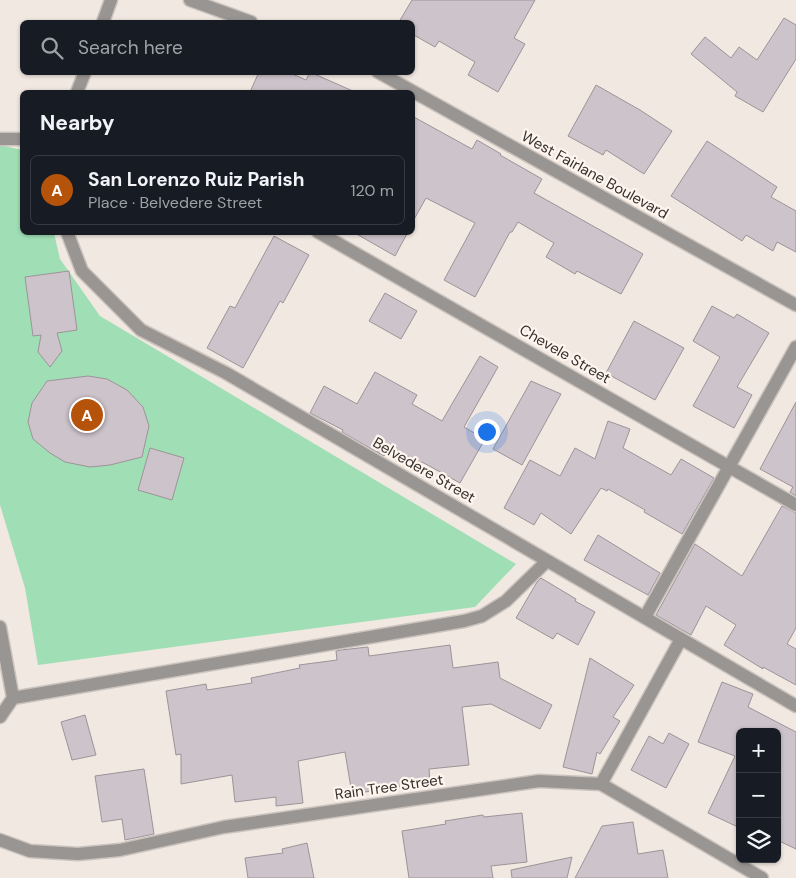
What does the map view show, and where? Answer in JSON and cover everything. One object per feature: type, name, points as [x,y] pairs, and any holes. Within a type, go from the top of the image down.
[{"type":"street","points":[[104,20],[111,0]]},
{"type":"street","points":[[190,0],[246,20]]},
{"type":"street","points":[[78,90],[84,75]]},
{"type":"street","name":"West Fairlane Boulevard","points":[[383,75],[410,90]]},
{"type":"street","name":"West Fairlane Boulevard","points":[[415,93],[796,304]]},
{"type":"street","points":[[0,140],[20,139]]},
{"type":"street","name":"Belvedere Street","points":[[68,235],[82,271],[141,330],[226,374],[796,706]]},
{"type":"street","name":"Chevele Street","points":[[323,235],[796,505]]},
{"type":"street","points":[[645,617],[796,348]]},
{"type":"street","points":[[13,698],[464,621],[482,616],[506,601],[547,561]]},
{"type":"street","points":[[0,627],[13,698],[0,717]]},
{"type":"street","points":[[600,784],[681,638]]},
{"type":"street","name":"Rain Tree Street","points":[[0,840],[30,851],[78,854],[120,850],[224,827],[539,781],[600,784],[762,878]]},
{"type":"green space","points":[[0,145],[20,150],[20,235],[54,235],[60,259],[100,316],[516,564],[475,607],[38,665],[25,588],[0,505]]},
{"type":"building","points":[[412,0],[535,0],[514,38],[525,44],[498,92],[468,75],[475,62],[439,41],[435,47],[415,36],[415,20],[400,20]]},
{"type":"building","points":[[784,18],[796,25],[796,59],[763,112],[735,96],[737,92],[691,54],[705,37],[731,58],[739,47],[757,60]]},
{"type":"building","points":[[258,75],[295,75],[306,80],[308,75],[317,75],[350,90],[251,90]]},
{"type":"building","points":[[596,85],[672,131],[644,174],[606,150],[603,155],[568,136]]},
{"type":"building","points":[[415,118],[472,149],[477,140],[501,154],[542,179],[534,193],[643,254],[621,294],[577,271],[575,274],[546,257],[554,243],[518,222],[512,232],[510,232],[475,297],[444,280],[475,223],[426,198],[415,218]]},
{"type":"building","points":[[707,141],[777,187],[771,197],[796,211],[796,252],[777,242],[773,251],[746,235],[742,241],[671,196]]},
{"type":"building","points":[[358,235],[406,235],[395,256]]},
{"type":"building","points":[[274,236],[309,255],[283,303],[280,301],[243,368],[207,348],[230,306],[235,308]]},
{"type":"building","points":[[69,271],[77,330],[57,333],[62,351],[50,367],[38,352],[41,335],[33,336],[25,277]]},
{"type":"building","points":[[385,293],[417,311],[401,339],[369,321]]},
{"type":"building","points":[[712,306],[734,318],[737,314],[769,333],[737,387],[752,395],[734,428],[693,406],[720,357],[693,341]]},
{"type":"building","points":[[634,321],[684,348],[655,400],[606,373]]},
{"type":"building","points":[[480,356],[498,367],[464,427],[485,439],[460,483],[389,446],[384,456],[342,432],[343,430],[310,413],[324,386],[357,404],[375,372],[417,395],[412,404],[442,421]]},
{"type":"building","points":[[88,376],[107,379],[127,390],[143,407],[149,426],[142,457],[110,465],[90,467],[65,462],[33,439],[28,422],[32,403],[47,381]]},
{"type":"building","points":[[531,381],[561,394],[522,465],[493,449]]},
{"type":"building","points":[[796,402],[796,496],[790,492],[793,487],[760,469]]},
{"type":"building","points":[[608,421],[630,429],[623,448],[671,475],[681,459],[714,478],[682,534],[608,489],[607,491],[601,488],[571,534],[541,513],[534,525],[504,508],[530,460],[560,476],[575,448],[595,459]]},
{"type":"building","points":[[150,448],[184,458],[172,500],[138,490]]},
{"type":"building","points":[[782,506],[796,513],[796,628],[787,644],[796,649],[796,685],[763,667],[763,669],[724,645],[736,625],[706,606],[691,635],[656,615],[695,544],[742,576]]},
{"type":"building","points":[[598,535],[660,573],[648,595],[584,560]]},
{"type":"building","points":[[541,578],[595,612],[578,645],[557,633],[553,639],[516,618]]},
{"type":"building","points":[[450,645],[453,668],[498,662],[500,678],[552,705],[540,729],[491,704],[462,707],[469,765],[429,769],[430,782],[352,794],[345,752],[298,761],[303,803],[276,806],[276,797],[235,802],[232,775],[181,784],[181,754],[176,755],[166,691],[206,684],[207,690],[252,683],[251,678],[300,668],[299,665],[337,660],[336,651],[341,650],[368,647],[369,656]]},
{"type":"building","points":[[590,658],[634,685],[613,717],[620,721],[600,754],[597,752],[592,774],[563,767]]},
{"type":"building","points":[[722,682],[753,694],[748,707],[796,732],[796,849],[781,842],[781,728],[736,728],[736,826],[708,813],[735,756],[698,742]]},
{"type":"building","points":[[85,715],[96,755],[72,760],[61,722]]},
{"type":"building","points":[[669,733],[689,744],[666,788],[631,770],[649,736],[663,744]]},
{"type":"building","points":[[144,769],[154,834],[125,840],[122,819],[102,822],[95,776]]},
{"type":"building","points":[[522,813],[527,862],[491,866],[493,878],[409,878],[402,831],[446,824],[445,821],[483,815],[484,817]]},
{"type":"building","points":[[633,822],[638,854],[663,850],[668,878],[575,878],[602,826]]},
{"type":"building","points":[[307,843],[314,878],[248,878],[245,858],[283,853],[282,849]]},
{"type":"building","points":[[572,857],[567,878],[512,878],[511,870]]},
{"type":"place","name":"San Lorenzo Ruiz Parish","points":[[87,415]]}]
